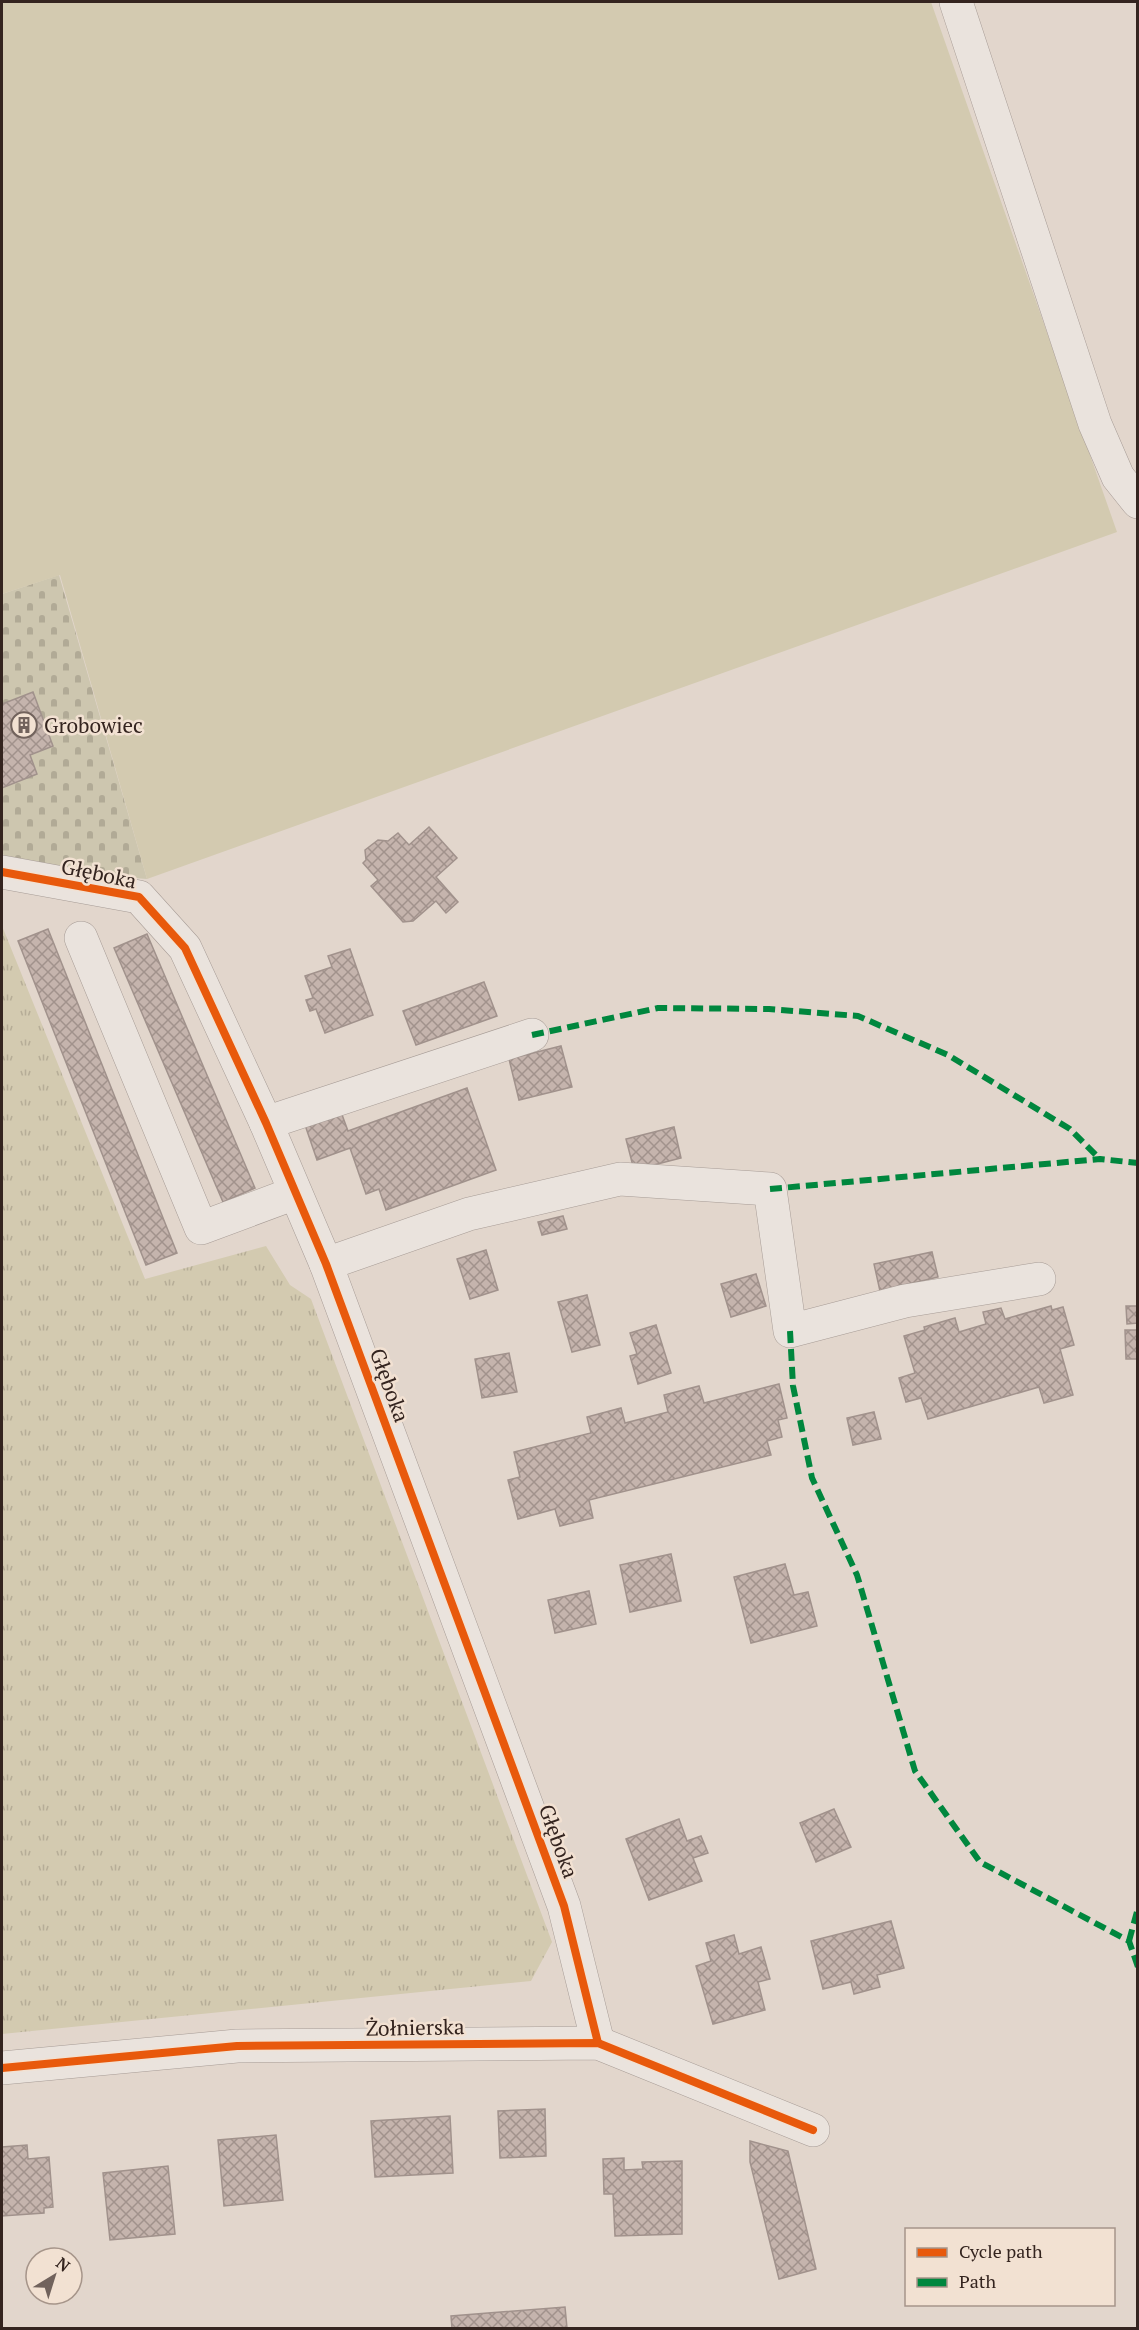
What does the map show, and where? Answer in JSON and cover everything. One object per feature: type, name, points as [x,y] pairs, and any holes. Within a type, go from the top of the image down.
[{"type":"street","points":[[956,2],[1095,424],[1118,477],[1137,502]]},
{"type":"street","name":"Głęboka","points":[[2,872],[139,897],[185,948],[266,1123],[326,1264],[564,1906],[597,2043]]},
{"type":"street","points":[[81,938],[201,1228],[295,1193]]},
{"type":"street","points":[[266,1123],[532,1035]]},
{"type":"street","points":[[326,1264],[469,1214],[620,1179],[770,1189],[790,1331],[905,1302],[1039,1279]]},
{"type":"street","name":"Żołnierska","points":[[2,2068],[237,2046],[597,2043],[813,2130]]},
{"type":"green space","points":[[2,2],[931,2],[1117,532],[147,879],[60,575],[2,594]]},
{"type":"green space","points":[[59,575],[147,879],[8,868],[2,851],[2,594]]},
{"type":"green space","points":[[2,926],[145,1279],[266,1246],[290,1285],[311,1299],[552,1942],[531,1981],[2,2034]]},
{"type":"building","name":"Grobowiec","points":[[33,692],[53,746],[30,755],[37,774],[2,788],[2,704]]},
{"type":"building","points":[[429,827],[457,858],[436,877],[458,902],[446,913],[436,901],[413,921],[403,922],[371,886],[378,880],[363,863],[366,860],[365,850],[378,840],[388,841],[398,833],[409,845]]},
{"type":"building","points":[[48,929],[177,1253],[146,1265],[18,941]]},
{"type":"building","points":[[147,934],[255,1188],[223,1202],[114,948]]},
{"type":"building","points":[[350,949],[373,1015],[325,1033],[316,1009],[310,1011],[306,1000],[313,998],[305,976],[332,967],[328,956]]},
{"type":"building","points":[[484,982],[497,1016],[416,1045],[403,1011]]},
{"type":"building","points":[[561,1046],[572,1087],[519,1100],[509,1059]]},
{"type":"building","points":[[467,1088],[496,1170],[386,1210],[379,1189],[366,1194],[350,1148],[317,1160],[305,1125],[341,1112],[348,1131]]},
{"type":"building","points":[[674,1127],[681,1158],[634,1170],[626,1139]]},
{"type":"building","points":[[563,1216],[567,1229],[542,1235],[538,1222]]},
{"type":"building","points":[[486,1250],[498,1290],[470,1299],[457,1259]]},
{"type":"building","points":[[932,1252],[938,1277],[880,1291],[874,1264]]},
{"type":"building","points":[[756,1274],[766,1306],[731,1317],[721,1284]]},
{"type":"building","points":[[587,1295],[600,1345],[572,1352],[558,1302]]},
{"type":"building","points":[[1051,1306],[1052,1310],[1063,1307],[1074,1345],[1060,1349],[1073,1395],[1044,1403],[1039,1387],[928,1419],[921,1398],[906,1402],[899,1378],[915,1373],[904,1336],[925,1330],[924,1327],[955,1318],[959,1332],[986,1324],[983,1312],[1001,1308],[1005,1319]]},
{"type":"building","points":[[1126,1306],[1138,1306],[1138,1323],[1127,1324]]},
{"type":"building","points":[[656,1325],[671,1373],[638,1384],[630,1356],[637,1354],[630,1333]]},
{"type":"building","points":[[1125,1330],[1138,1330],[1138,1359],[1126,1359]]},
{"type":"building","points":[[509,1353],[517,1392],[482,1398],[475,1359]]},
{"type":"building","points":[[779,1384],[787,1418],[778,1420],[782,1437],[767,1441],[771,1455],[589,1500],[593,1518],[560,1526],[555,1509],[518,1519],[508,1480],[520,1477],[514,1452],[591,1433],[587,1417],[621,1408],[625,1423],[668,1412],[664,1395],[699,1386],[704,1403]]},
{"type":"building","points":[[874,1412],[881,1439],[853,1445],[847,1418]]},
{"type":"building","points":[[671,1554],[681,1601],[630,1612],[620,1565]]},
{"type":"building","points":[[785,1564],[794,1595],[808,1592],[817,1626],[751,1643],[734,1577]]},
{"type":"building","points":[[589,1591],[596,1624],[555,1633],[548,1600]]},
{"type":"building","points":[[834,1809],[851,1847],[816,1862],[800,1823]]},
{"type":"building","points":[[679,1819],[687,1841],[701,1836],[708,1853],[693,1858],[702,1881],[649,1900],[626,1839]]},
{"type":"building","points":[[891,1921],[904,1968],[877,1975],[880,1987],[854,1994],[851,1982],[823,1989],[811,1941]]},
{"type":"building","points":[[734,1935],[739,1954],[761,1947],[770,1979],[758,1982],[765,2010],[713,2024],[696,1966],[711,1961],[706,1943]]},
{"type":"building","points":[[545,2109],[546,2156],[500,2158],[498,2111]]},
{"type":"building","points":[[450,2116],[453,2173],[375,2177],[371,2121]]},
{"type":"building","points":[[276,2135],[283,2200],[224,2206],[218,2140]]},
{"type":"building","points":[[750,2141],[788,2151],[816,2269],[779,2279],[750,2162]]},
{"type":"building","points":[[27,2145],[28,2159],[49,2157],[53,2207],[44,2208],[44,2213],[2,2216],[2,2147]]},
{"type":"building","points":[[624,2158],[624,2170],[643,2169],[642,2162],[682,2161],[682,2234],[615,2236],[613,2194],[604,2194],[603,2159]]},
{"type":"building","points":[[168,2166],[175,2234],[110,2240],[103,2173]]},
{"type":"building","points":[[565,2307],[567,2328],[452,2328],[451,2316]]},
{"type":"marked path","points":[[532,1035],[658,1008],[769,1009],[858,1016],[948,1055],[1070,1129],[1100,1159]]},
{"type":"marked path","points":[[770,1189],[1100,1159],[1138,1163]]},
{"type":"marked path","points":[[790,1331],[793,1386],[812,1478],[857,1575],[915,1771],[980,1862],[1129,1941],[1138,1967]]},
{"type":"marked path","points":[[1129,1941],[1138,1908]]},
{"type":"cycle path","points":[[2,872],[139,897],[185,948],[266,1123],[326,1264],[564,1906],[598,2043]]},
{"type":"cycle path","points":[[2,2068],[237,2046],[598,2043],[813,2130]]},
{"type":"place","name":"Grobowiec","points":[[24,725]]}]
